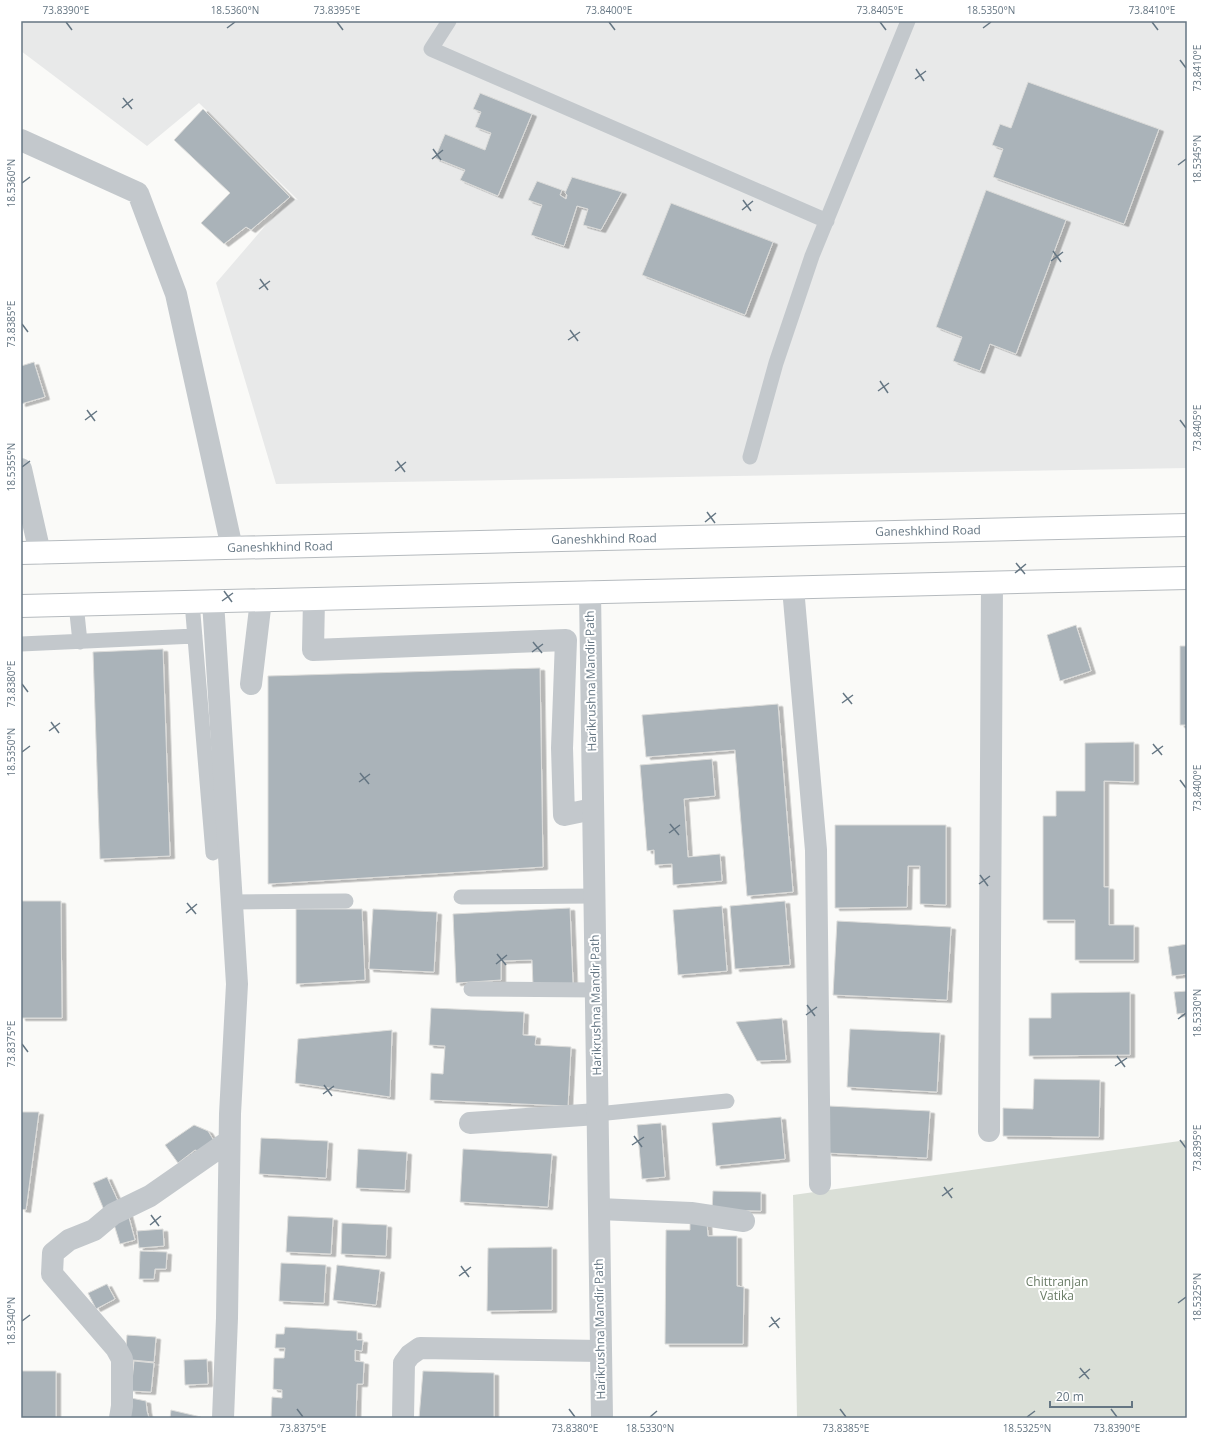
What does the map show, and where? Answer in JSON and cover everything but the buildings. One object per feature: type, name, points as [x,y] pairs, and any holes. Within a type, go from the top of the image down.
[{"type":"main road","name":"Ganeshkhind Road","points":[[31,553],[1187,525]]},
{"type":"main road","points":[[21,606],[1187,578]]},
{"type":"street","points":[[21,140],[138,194],[176,294],[232,548]]},
{"type":"street","points":[[21,469],[31,553]]},
{"type":"street","points":[[989,1131],[992,583]]},
{"type":"street","points":[[792,588],[816,850],[820,1184]]},
{"type":"street","name":"Harikrushna Mandir Path","points":[[590,592],[602,1418]]},
{"type":"street","points":[[314,599],[312,650],[566,640],[562,748],[564,815],[593,809]]},
{"type":"street","points":[[251,684],[261,600]]},
{"type":"street","points":[[213,601],[237,984],[229,1141],[227,1318],[223,1418]]},
{"type":"street","points":[[470,1123],[597,1114]]},
{"type":"street","points":[[120,1418],[122,1406],[122,1359],[116,1348],[52,1274],[53,1253],[69,1240],[94,1230],[113,1214],[150,1196],[229,1141]]},
{"type":"street","points":[[599,1209],[691,1213],[744,1221]]},
{"type":"street","points":[[403,1418],[404,1363],[410,1355],[420,1348],[601,1351]]},
{"type":"lane","points":[[449,21],[431,49],[827,220]]},
{"type":"lane","points":[[750,457],[779,356],[812,256],[908,21]]},
{"type":"lane","points":[[192,602],[213,854]]},
{"type":"lane","points":[[76,604],[80,642]]},
{"type":"lane","points":[[21,644],[194,636]]},
{"type":"lane","points":[[461,896],[594,896]]},
{"type":"lane","points":[[232,902],[346,901]]},
{"type":"lane","points":[[471,989],[596,990]]},
{"type":"lane","points":[[597,1114],[727,1101]]},
{"type":"shaded area","points":[[21,21],[1187,21],[1187,468],[276,484],[216,283],[290,197],[298,200],[199,103],[147,146],[21,51]]},
{"type":"green space","name":"Chittranjan Vatika","points":[[1187,1140],[1187,1418],[797,1418],[793,1195]]}]
